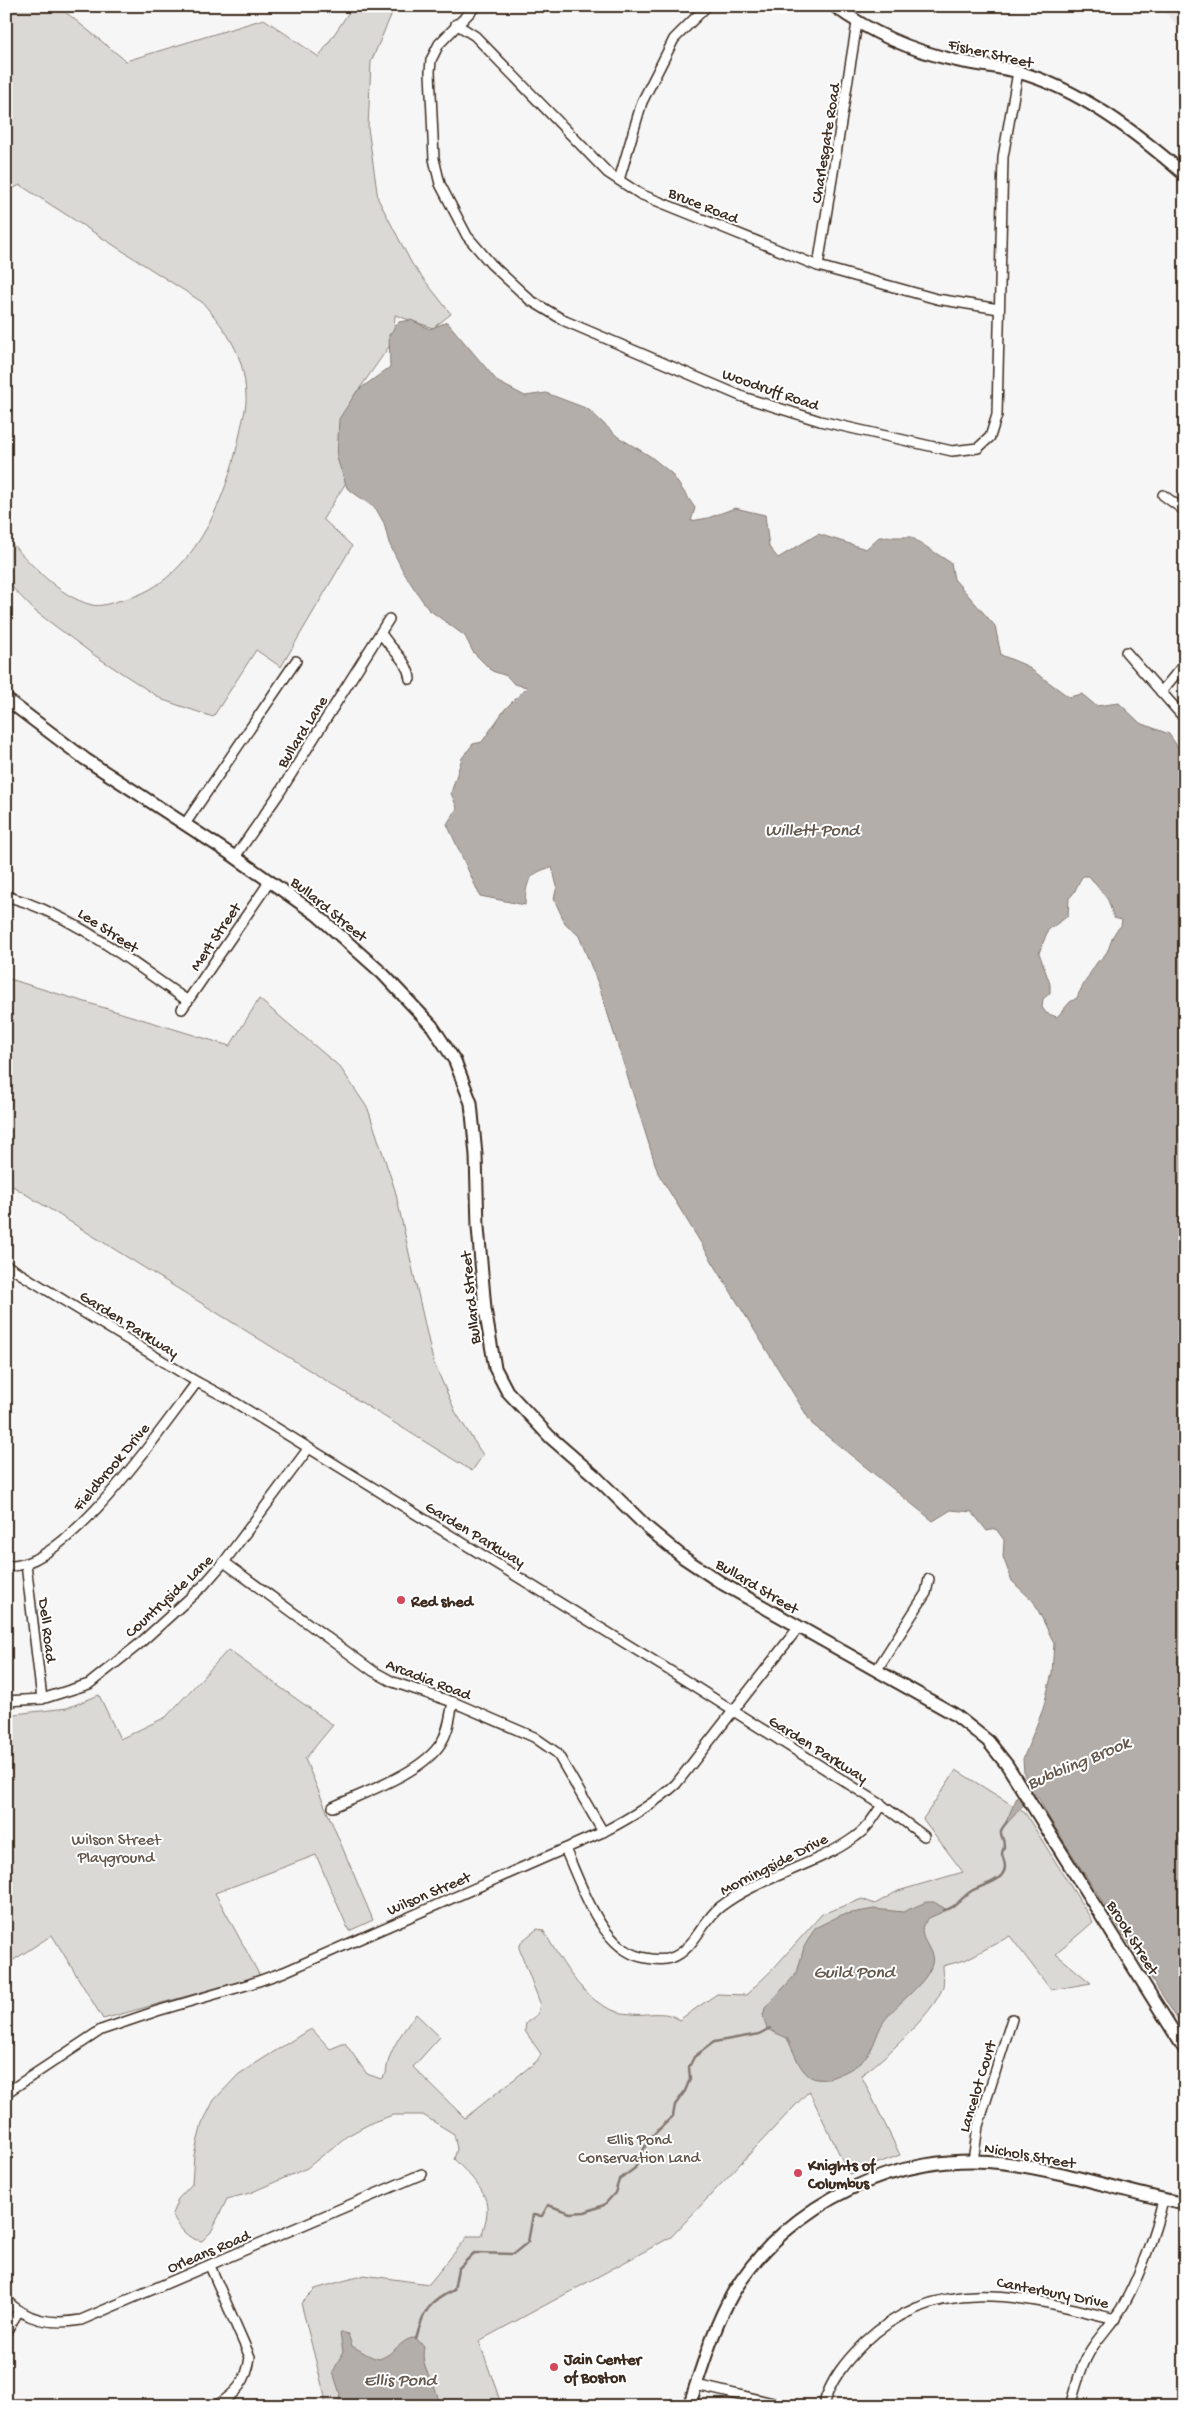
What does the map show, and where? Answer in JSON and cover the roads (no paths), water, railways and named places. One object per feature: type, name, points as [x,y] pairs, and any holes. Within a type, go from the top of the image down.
[{"type":"main road","name":"Fisher Street","points":[[834,6],[858,24],[890,41],[931,55],[1018,72],[1058,87],[1105,114],[1185,175]]},
{"type":"main road","name":"Bullard Street","points":[[6,698],[85,759],[235,857],[316,914],[383,974],[432,1026],[457,1066],[471,1103],[476,1155],[478,1227],[487,1330],[495,1368],[507,1391],[550,1437],[597,1478],[649,1529],[684,1558],[723,1584],[798,1628],[954,1714],[977,1731],[998,1752],[1055,1842]]},
{"type":"main road","name":"Brook Street","points":[[1055,1842],[1185,2050]]},
{"type":"main road","name":"Nichols Street","points":[[689,2406],[715,2331],[733,2294],[763,2254],[803,2218],[854,2186],[890,2172],[924,2165],[973,2161],[1024,2166],[1185,2204]]},
{"type":"street","name":"Woodruff Road","points":[[476,6],[456,24],[439,44],[431,60],[432,137],[440,184],[467,236],[479,251],[530,300],[545,311],[742,397],[820,421],[952,452],[978,448],[990,437],[994,427],[998,393],[1003,157],[1018,72]]},
{"type":"street","points":[[619,180],[642,102],[650,86],[674,39],[707,6]]},
{"type":"street","name":"Bruce Road","points":[[456,24],[475,36],[608,173],[640,194],[818,266],[937,299],[999,309]]},
{"type":"street","name":"Charlesgate Road","points":[[818,266],[858,24]]},
{"type":"street","points":[[1162,495],[1185,511]]},
{"type":"street","name":"Bullard Lane","points":[[235,857],[278,796],[390,618]]},
{"type":"street","points":[[381,633],[388,645],[398,654],[409,672],[410,679]]},
{"type":"street","points":[[1126,652],[1185,719]]},
{"type":"street","points":[[185,824],[296,661]]},
{"type":"street","points":[[1160,692],[1185,663]]},
{"type":"street","name":"Mert Street","points":[[182,1009],[270,881]]},
{"type":"street","name":"Lee Street","points":[[6,896],[36,904],[61,916],[87,931],[188,1001]]},
{"type":"street","name":"Garden Parkway","points":[[6,1265],[197,1382],[231,1400],[732,1711],[882,1805],[924,1836]]},
{"type":"street","name":"Fieldbrook Drive","points":[[6,1566],[26,1564],[51,1549],[97,1509],[197,1382]]},
{"type":"street","name":"Countryside Lane","points":[[6,1702],[42,1699],[89,1684],[138,1645],[203,1586],[224,1562],[308,1449]]},
{"type":"street","name":"Arcadia Road","points":[[224,1562],[373,1672],[393,1682],[453,1702],[534,1737],[557,1753],[603,1832]]},
{"type":"street","name":"Dell Road","points":[[26,1564],[42,1699]]},
{"type":"street","points":[[876,1671],[926,1593],[929,1580]]},
{"type":"street","name":"Wilson Street","points":[[6,2093],[101,2030],[157,2011],[242,1987],[284,1972],[603,1832],[654,1804],[676,1784],[798,1628]]},
{"type":"street","points":[[333,1807],[397,1777],[434,1753],[442,1742],[453,1702]]},
{"type":"street","name":"Morningside Drive","points":[[565,1849],[610,1939],[620,1948],[640,1957],[670,1958],[684,1950],[708,1918],[720,1907],[742,1894],[822,1856],[855,1837],[868,1824],[882,1805]]},
{"type":"street","name":"Lancelot Court","points":[[973,2161],[978,2126],[1012,2019]]},
{"type":"street","name":"Orleans Road","points":[[6,2300],[18,2312],[44,2321],[67,2323],[81,2320],[422,2174]]},
{"type":"street","points":[[1070,2406],[1079,2375],[1091,2349],[1115,2318],[1131,2288],[1155,2228],[1162,2200]]},
{"type":"street","points":[[210,2266],[250,2357],[248,2371],[243,2384],[235,2393],[216,2406]]},
{"type":"street","name":"Canterbury Drive","points":[[824,2406],[829,2387],[840,2368],[876,2332],[907,2312],[937,2300],[984,2294],[1010,2296],[1062,2305],[1115,2318]]},
{"type":"street","points":[[6,2332],[18,2312]]},
{"type":"street","points":[[696,2385],[786,2406]]},
{"type":"water","name":"Willett Pond","points":[[411,320],[430,329],[447,322],[498,382],[525,396],[546,393],[588,409],[618,437],[650,456],[671,473],[695,508],[691,521],[708,518],[735,508],[765,515],[769,547],[778,558],[818,534],[866,549],[879,537],[911,537],[951,563],[954,579],[995,626],[1001,655],[1025,665],[1069,697],[1082,694],[1096,706],[1119,703],[1140,723],[1169,734],[1181,752],[1185,768],[1185,2031],[1049,1818],[1038,1797],[1024,1804],[1005,1824],[1018,1795],[1028,1783],[1024,1774],[1023,1759],[1043,1709],[1052,1673],[1054,1643],[1034,1602],[1012,1581],[1003,1557],[1004,1540],[996,1529],[987,1531],[972,1512],[951,1510],[933,1521],[812,1424],[658,1173],[599,986],[579,936],[565,923],[554,899],[557,886],[552,867],[538,872],[530,880],[526,890],[525,905],[480,896],[447,824],[457,808],[451,793],[462,758],[473,744],[482,742],[505,709],[527,687],[514,684],[507,676],[492,671],[473,652],[465,636],[428,609],[404,573],[389,543],[384,523],[376,509],[347,488],[337,458],[339,419],[357,391],[390,367],[389,335],[399,322]],"holes":[[[1083,876],[1089,876],[1108,900],[1114,918],[1122,920],[1121,926],[1117,929],[1107,952],[1097,963],[1077,998],[1070,1002],[1057,1017],[1046,1013],[1042,1007],[1043,999],[1050,993],[1050,984],[1039,953],[1048,930],[1068,916],[1069,898],[1081,879]]]},
{"type":"water","name":"Guild Pond","points":[[926,1902],[934,1902],[947,1910],[929,1918],[923,1925],[923,1935],[933,1959],[925,1978],[884,2021],[870,2051],[861,2062],[846,2072],[827,2079],[810,2077],[800,2065],[787,2038],[767,2029],[763,2016],[765,2008],[797,1973],[804,1947],[815,1928],[841,1915],[874,1909],[903,1912]]},
{"type":"water","name":"Ellis Pond","points":[[342,2332],[348,2334],[352,2346],[369,2356],[379,2359],[385,2357],[407,2340],[416,2338],[424,2347],[424,2363],[436,2390],[439,2406],[338,2406],[340,2394],[333,2372],[343,2352],[340,2334]]},
{"type":"waterway","name":"Bubbling Brook","points":[[944,1910],[955,1905],[967,1894],[1001,1876],[1005,1865],[1002,1854],[1004,1842],[1001,1830],[1007,1822]]},
{"type":"waterway","name":"Bubbling Brook","points":[[416,2339],[421,2322],[428,2309],[438,2299],[454,2290],[458,2269],[474,2253],[513,2254],[528,2242],[533,2215],[542,2216],[548,2205],[570,2213],[585,2212],[604,2205],[615,2193],[619,2180],[635,2168],[648,2140],[673,2116],[675,2105],[685,2091],[690,2079],[689,2067],[694,2057],[714,2042],[759,2034],[770,2028]]},
{"type":"place","name":"Red shed","points":[[401,1600]]},
{"type":"place","name":"Knights of Columbus","points":[[798,2173]]},
{"type":"place","name":"Jain Center of Boston","points":[[554,2367]]},
{"type":"park label","name":"Wilson Street Playground","points":[[116,1847]]},
{"type":"park label","name":"Ellis Pond Conservation Land","points":[[639,2147]]}]
